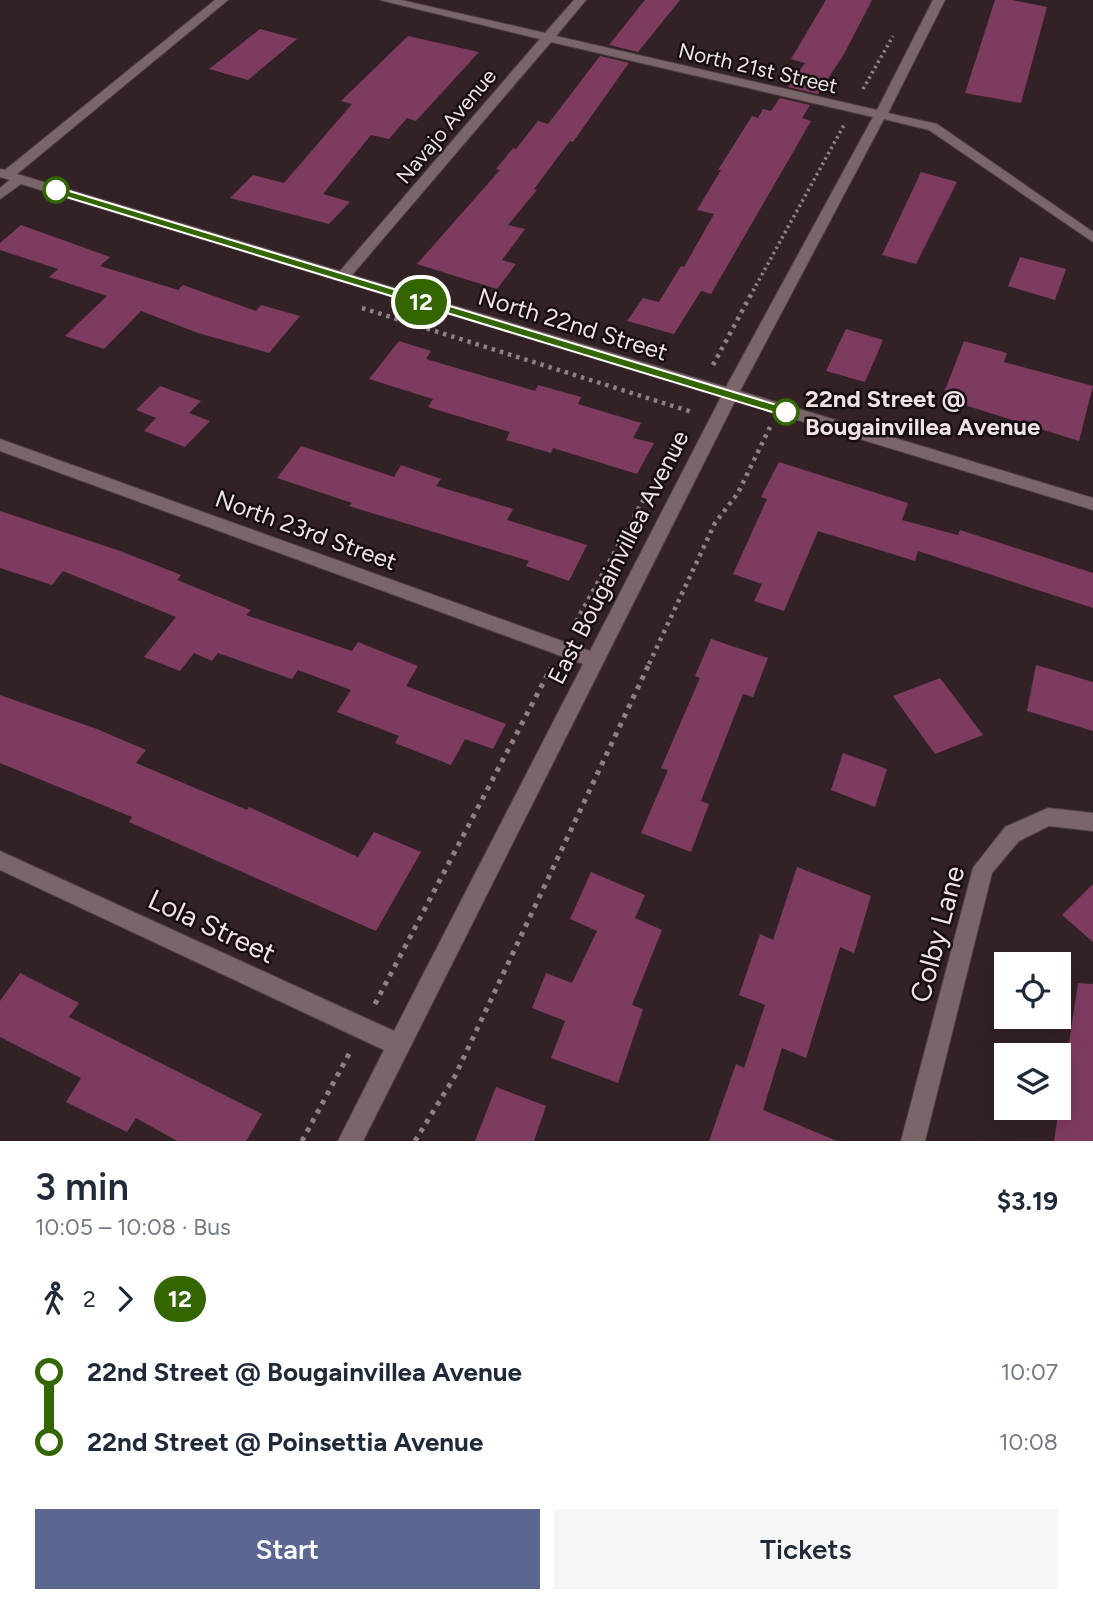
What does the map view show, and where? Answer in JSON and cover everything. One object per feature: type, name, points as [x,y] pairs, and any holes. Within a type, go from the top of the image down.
[{"type":"street","points":[[0,195],[9,176],[222,0]]},
{"type":"street","name":"North 21st Street","points":[[386,0],[933,127],[1093,238]]},
{"type":"street","name":"Navajo Avenue","points":[[342,278],[580,0]]},
{"type":"street","name":"East Bougainvillea Avenue","points":[[350,1141],[730,395],[880,116],[939,0]]},
{"type":"street","name":"North 22nd Street","points":[[9,176],[1093,504]]},
{"type":"street","name":"North 23rd Street","points":[[0,445],[595,661]]},
{"type":"street","name":"Colby Lane","points":[[913,1141],[983,868],[1012,834],[1048,817],[1093,822]]},
{"type":"street","name":"Lola Street","points":[[0,860],[399,1045]]},
{"type":"path","points":[[700,362],[713,365],[893,36]]},
{"type":"path","points":[[302,1141],[561,649],[693,410],[360,308]]},
{"type":"path","points":[[415,1141],[455,1076],[715,523],[738,493],[770,427],[782,431]]},
{"type":"building","points":[[645,0],[680,0],[638,52],[609,45]]},
{"type":"building","points":[[826,0],[872,0],[844,54],[818,94],[788,87],[805,63],[791,59]]},
{"type":"building","points":[[995,0],[1012,0],[1047,7],[1021,103],[965,93]]},
{"type":"building","points":[[260,29],[297,39],[248,80],[209,69]]},
{"type":"building","points":[[408,36],[479,52],[416,121],[407,118],[389,139],[371,135],[323,194],[350,202],[329,224],[230,198],[253,175],[284,183],[352,104],[341,101]]},
{"type":"building","points":[[600,56],[629,63],[573,142],[570,141],[534,189],[537,190],[508,225],[525,229],[502,260],[516,264],[497,289],[417,264],[500,170],[496,169],[538,121],[548,124]]},
{"type":"building","points":[[780,98],[810,105],[802,118],[811,121],[711,294],[701,291],[674,334],[627,321],[643,298],[659,302],[681,266],[684,267],[714,214],[697,210],[721,170],[718,170],[752,116],[758,118],[763,109],[771,111]]},
{"type":"building","points":[[921,172],[957,182],[916,264],[882,255]]},
{"type":"building","points":[[21,225],[110,257],[100,266],[178,290],[183,285],[256,311],[261,305],[300,316],[269,353],[198,333],[141,311],[104,349],[65,336],[107,296],[49,277],[58,269],[0,250],[0,243]]},
{"type":"building","points":[[1020,257],[1066,269],[1055,300],[1008,286]]},
{"type":"building","points":[[846,329],[883,340],[865,382],[826,371]]},
{"type":"building","points":[[399,341],[431,351],[426,359],[535,391],[538,385],[581,397],[578,404],[641,423],[633,438],[654,443],[637,474],[553,448],[551,453],[506,440],[510,432],[428,407],[433,399],[369,379]]},
{"type":"building","points":[[964,341],[1007,353],[1004,362],[1093,386],[1079,441],[942,398]]},
{"type":"building","points":[[160,386],[201,401],[189,413],[210,421],[185,447],[144,431],[156,418],[136,410]]},
{"type":"building","points":[[301,446],[394,477],[401,465],[441,479],[436,486],[513,509],[507,520],[587,545],[569,581],[526,566],[529,561],[349,506],[352,503],[277,478]]},
{"type":"building","points":[[779,462],[908,503],[902,520],[958,535],[960,530],[1093,573],[1093,608],[918,551],[915,561],[818,531],[784,611],[754,601],[762,584],[733,574],[767,499],[761,497]]},
{"type":"building","points":[[0,511],[120,551],[181,575],[177,580],[251,610],[246,615],[352,651],[358,642],[418,666],[406,686],[506,724],[493,749],[465,739],[451,765],[395,743],[399,736],[337,712],[351,690],[298,670],[292,679],[218,653],[212,661],[194,653],[180,671],[144,657],[176,617],[63,571],[52,585],[0,568]]},
{"type":"building","points":[[711,639],[768,658],[753,697],[743,694],[701,801],[709,804],[691,852],[641,833],[668,770],[661,768],[700,678],[695,676]]},
{"type":"building","points":[[1036,665],[1093,682],[1093,731],[1027,711]]},
{"type":"building","points":[[940,678],[983,735],[935,754],[893,696]]},
{"type":"building","points":[[0,695],[97,729],[146,750],[136,763],[247,810],[249,807],[358,857],[374,832],[421,852],[376,931],[129,822],[132,817],[0,763]]},
{"type":"building","points":[[843,753],[887,769],[875,807],[831,790]]},
{"type":"building","points":[[797,867],[871,896],[854,953],[840,947],[806,1058],[782,1048],[763,1110],[837,1141],[709,1141],[736,1064],[744,1068],[765,1005],[739,995],[760,934],[773,940]]},
{"type":"building","points":[[591,872],[645,895],[635,918],[662,930],[632,1005],[643,1009],[618,1083],[551,1058],[565,1021],[532,1008],[546,973],[572,983],[597,931],[570,919]]},
{"type":"building","points":[[1093,884],[1093,942],[1062,915]]},
{"type":"building","points":[[20,973],[79,1003],[69,1017],[262,1114],[246,1141],[177,1141],[136,1118],[127,1132],[66,1102],[81,1078],[0,1037],[0,1001]]},
{"type":"building","points":[[1078,983],[1093,984],[1093,1141],[1054,1141],[1057,1120],[1071,1120],[1071,1043],[1069,1043]]},
{"type":"building","points":[[496,1087],[546,1106],[534,1141],[475,1141]]},
{"type":"bus line","name":"12","points":[[56,190],[786,412]]},
{"type":"place","name":"22nd Street @ Bougainvillea Avenue","points":[[786,412]]}]
